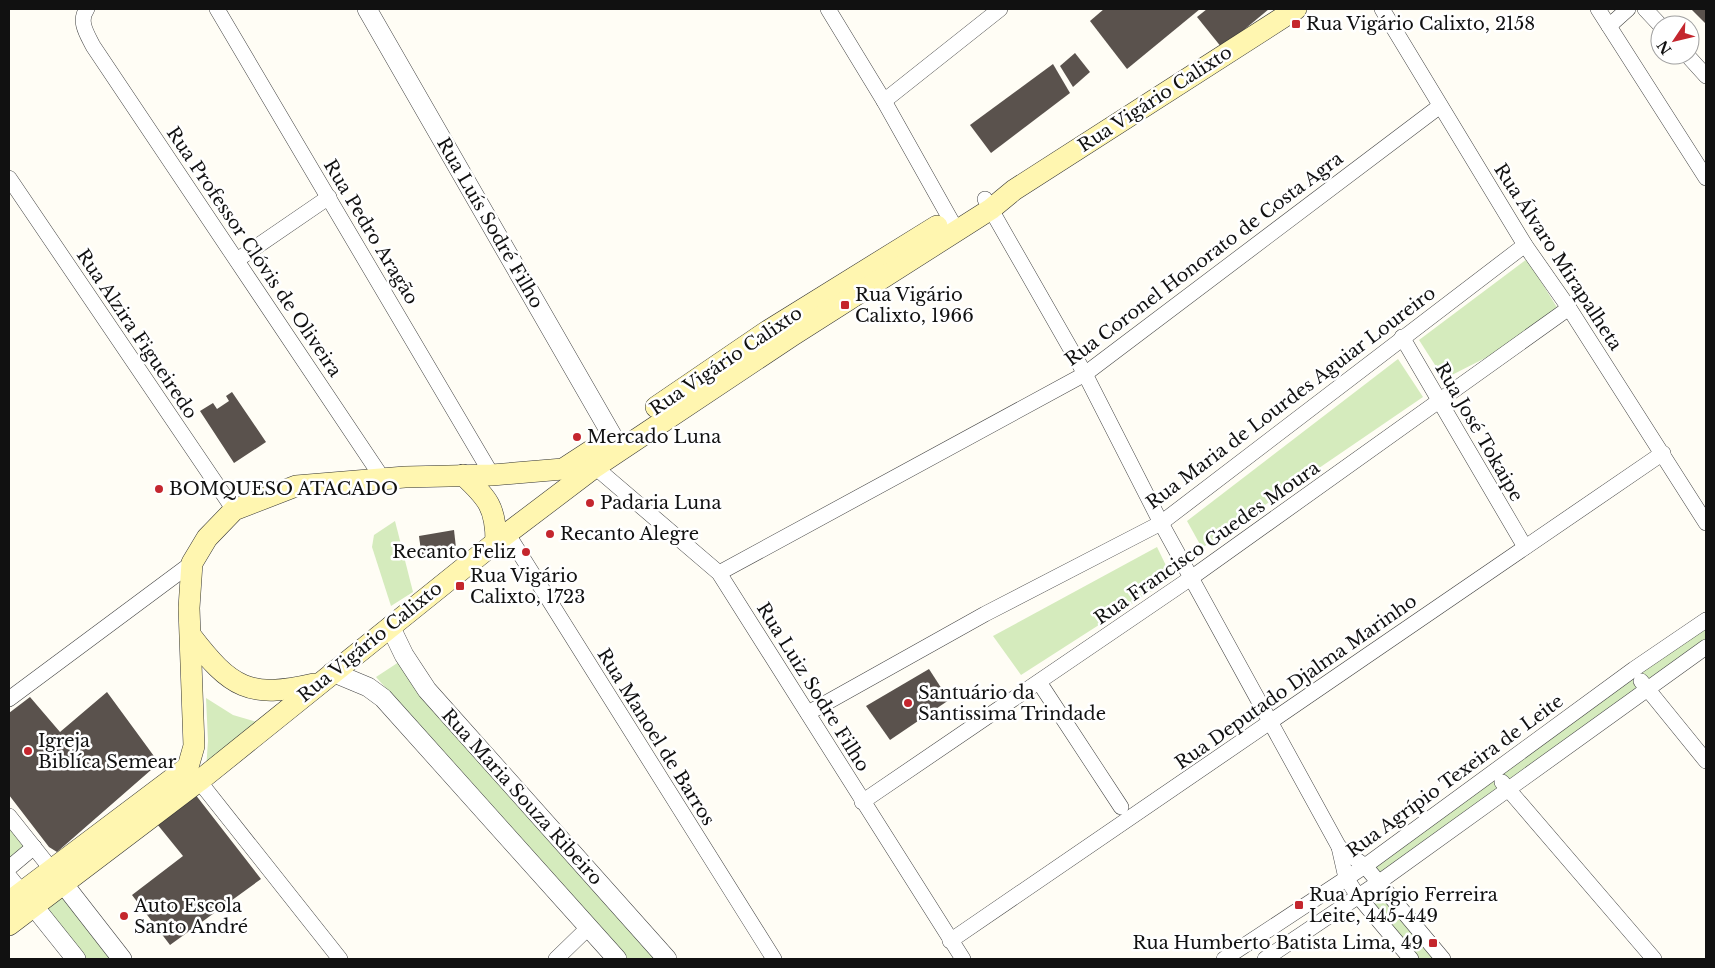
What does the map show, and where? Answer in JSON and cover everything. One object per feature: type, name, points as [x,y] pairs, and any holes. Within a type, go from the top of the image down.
[{"type":"main road","name":"Rua Vigário Calixto","points":[[57,877],[188,766],[194,746],[189,608],[192,563],[207,538],[234,510],[296,486],[563,469],[766,332],[1014,190],[1296,9]]},
{"type":"main road","name":"Rua Vigário Calixto","points":[[9,925],[18,894],[57,877],[199,781],[390,626],[501,538],[595,467],[953,225]]},
{"type":"main road","points":[[463,475],[482,493],[491,505],[496,527],[501,538]]},
{"type":"main road","points":[[191,636],[211,662],[235,682],[258,691],[284,691],[326,678]]},
{"type":"street","name":"Rua Professor Clóvis de Oliveira","points":[[87,9],[83,14],[83,26],[93,46],[383,479]]},
{"type":"street","name":"Rua Pedro Aragão","points":[[217,9],[492,475]]},
{"type":"street","name":"Rua Luís Sodré Filho","points":[[367,9],[613,437]]},
{"type":"street","points":[[828,9],[884,101],[953,225]]},
{"type":"street","points":[[884,101],[1000,9]]},
{"type":"street","name":"Rua Álvaro Mirapalheta","points":[[1382,9],[1525,245],[1569,308],[1706,523]]},
{"type":"street","points":[[1598,9],[1706,178]]},
{"type":"street","points":[[1609,26],[1628,9]]},
{"type":"street","points":[[1696,65],[1706,76]]},
{"type":"street","name":"Rua Coronel Honorato de Costa Agra","points":[[719,573],[1085,374],[1440,106]]},
{"type":"street","name":"Rua Alzira Figueiredo","points":[[9,178],[234,510]]},
{"type":"street","points":[[237,260],[329,198]]},
{"type":"street","points":[[988,204],[1085,374],[1161,523],[1340,847],[1346,878],[1358,896],[1411,959]]},
{"type":"street","name":"Rua Maria de Lourdes Aguiar Loureiro","points":[[808,713],[985,614],[1161,523],[1402,336],[1525,245]]},
{"type":"street","name":"Rua Francisco Guedes Moura","points":[[862,802],[1191,578],[1569,308]]},
{"type":"street","name":"Rua José Tokaipe","points":[[1402,336],[1525,547]]},
{"type":"street","name":"Rua Deputado Djalma Marinho","points":[[950,941],[1663,453]]},
{"type":"street","name":"Rua Luiz Sodre Filho","points":[[595,467],[719,573],[963,959]]},
{"type":"street","name":"Rua Manoel de Barros","points":[[501,538],[774,959]]},
{"type":"street","points":[[9,699],[192,563]]},
{"type":"street","name":"Rua Agrípio Texeira de Leite","points":[[1224,959],[1365,866],[1634,669],[1706,620]]},
{"type":"street","name":"Rua Maria Souza Ribeiro","points":[[390,626],[404,655],[427,690],[667,959]]},
{"type":"street","points":[[1265,959],[1378,883],[1646,688],[1706,647]]},
{"type":"street","points":[[1634,669],[1646,688],[1706,762]]},
{"type":"street","name":"Rua Maria Souza Ribeiro","points":[[326,678],[368,687],[383,698],[617,959]]},
{"type":"street","points":[[1039,682],[1121,807]]},
{"type":"street","points":[[1494,772],[1654,959]]},
{"type":"street","points":[[199,781],[340,959]]},
{"type":"street","points":[[9,816],[122,959]]},
{"type":"street","points":[[9,868],[34,847]]},
{"type":"street","points":[[1340,847],[1365,866],[1443,959]]},
{"type":"street","points":[[18,894],[76,959]]},
{"type":"street","points":[[556,959],[589,927]]},
{"type":"green space","points":[[1527,259],[1558,309],[1495,353],[1444,379],[1419,340]]},
{"type":"green space","points":[[1398,359],[1423,397],[1202,548],[1187,521]]},
{"type":"green space","points":[[395,521],[413,592],[391,606],[372,547],[374,535]]},
{"type":"green space","points":[[1157,547],[1172,578],[1021,675],[993,636]]},
{"type":"green space","points":[[1706,624],[1706,643],[1648,683],[1641,671]]},
{"type":"green space","points":[[402,660],[658,959],[627,959],[376,677]]},
{"type":"green space","points":[[1633,674],[1641,686],[1508,783],[1500,774]]},
{"type":"green space","points":[[206,698],[233,715],[264,724],[206,770],[208,741]]},
{"type":"green space","points":[[1492,778],[1503,789],[1379,877],[1370,865]]},
{"type":"green space","points":[[9,823],[27,846],[9,861]]},
{"type":"green space","points":[[1378,889],[1437,959],[1417,959],[1366,899]]},
{"type":"green space","points":[[66,894],[116,959],[81,959],[43,909]]},
{"type":"building","points":[[1104,9],[1200,9],[1127,69],[1090,21]]},
{"type":"building","points":[[1207,9],[1269,9],[1222,48],[1197,17]]},
{"type":"building","points":[[1691,9],[1706,9],[1706,24],[1700,18],[1700,15],[1697,15]]},
{"type":"building","points":[[1075,53],[1090,72],[1073,87],[1060,66]]},
{"type":"building","points":[[1053,64],[1070,93],[991,153],[970,125]]},
{"type":"building","points":[[232,392],[266,442],[234,463],[200,411],[213,403],[217,409],[229,401],[226,396]]},
{"type":"building","points":[[454,530],[456,548],[422,559],[419,536]]},
{"type":"building","name":"Santuário da Santissima Trindade","points":[[929,669],[949,700],[890,740],[866,706]]},
{"type":"building","name":"Igreja Biblíca Semear","points":[[107,692],[159,763],[57,852],[49,847],[9,795],[9,713],[30,697],[60,732]]},
{"type":"building","points":[[195,794],[261,879],[170,945],[132,895],[183,856],[157,824]]},
{"type":"place","name":"Rua Vigário Calixto, 2158","points":[[1296,24]]},
{"type":"place","name":"Rua Vigário Calixto, 1966","points":[[845,305]]},
{"type":"place","name":"Mercado Luna","points":[[577,437]]},
{"type":"place","name":"BOMQUESO ATACADO","points":[[159,489]]},
{"type":"place","name":"Padaria Luna","points":[[590,503]]},
{"type":"place","name":"Recanto Alegre","points":[[550,534]]},
{"type":"place","name":"Recanto Feliz","points":[[526,552]]},
{"type":"place","name":"Rua Vigário Calixto, 1723","points":[[460,586]]},
{"type":"place","name":"Santuário da Santissima Trindade","points":[[908,703]]},
{"type":"place","name":"Igreja Biblíca Semear","points":[[28,751]]},
{"type":"place","name":"Rua Aprígio Ferreira Leite, 445-449","points":[[1299,905]]},
{"type":"place","name":"Auto Escola Santo André","points":[[124,916]]},
{"type":"place","name":"Rua Humberto Batista Lima, 49","points":[[1433,943]]}]
